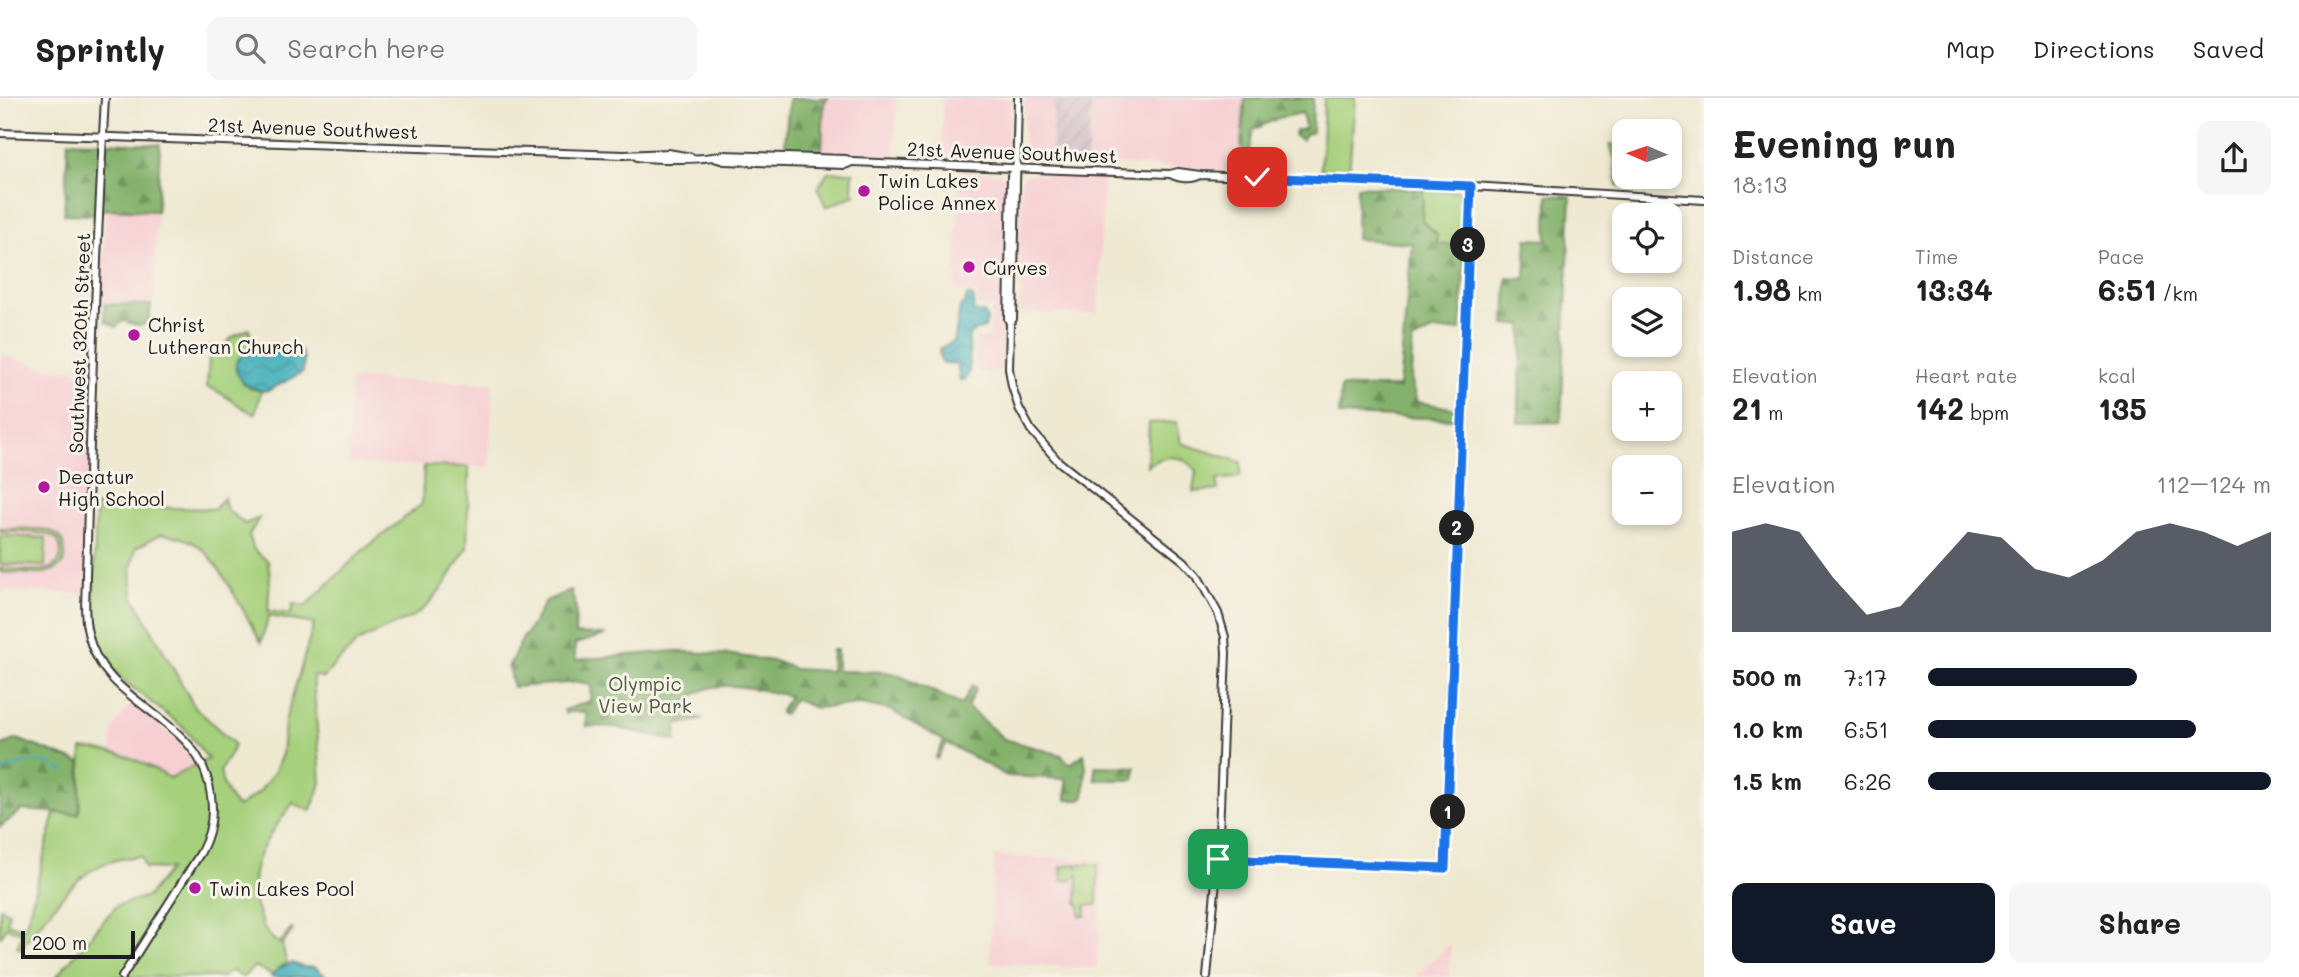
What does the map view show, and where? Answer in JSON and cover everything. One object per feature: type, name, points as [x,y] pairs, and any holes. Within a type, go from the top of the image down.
[{"type":"main road","name":"Southwest 320th Street","points":[[105,98],[89,468],[86,624],[92,648],[105,672],[193,748],[206,769],[212,802],[210,828],[201,852],[122,977]]},
{"type":"main road","points":[[1010,323],[1013,319],[1016,261],[1018,98]]},
{"type":"main road","name":"21st Avenue Southwest","points":[[0,134],[624,155],[668,153],[724,161],[845,165],[852,162],[1170,174],[1178,172],[1704,200]]},
{"type":"main road","points":[[1016,167],[1011,176],[1008,318],[1009,368],[1019,408],[1031,430],[1058,461],[1184,561],[1197,575],[1213,601],[1224,637],[1226,653],[1218,859],[1207,977]]},
{"type":"main road","points":[[1010,244],[1016,261]]},
{"type":"street","points":[[1218,859],[1445,868],[1471,186]]},
{"type":"shaded area","points":[[828,98],[897,98],[894,159],[822,156],[824,102]]},
{"type":"shaded area","points":[[943,98],[1011,98],[1006,155],[987,159],[941,157]]},
{"type":"shaded area","points":[[1025,98],[1054,98],[1051,161],[1026,161],[1023,158]]},
{"type":"shaded area","points":[[1054,98],[1092,98],[1087,163],[1051,161]]},
{"type":"shaded area","points":[[1092,98],[1246,98],[1243,171],[1087,163]]},
{"type":"shaded area","points":[[960,172],[1003,173],[1006,178],[1003,369],[991,373],[975,372],[976,338],[990,338],[992,307],[977,306],[977,293],[955,291]]},
{"type":"shaded area","points":[[1027,174],[1104,178],[1098,314],[1017,312],[1021,295],[1018,264],[1022,178]]},
{"type":"shaded area","points":[[106,209],[157,211],[153,304],[102,302]]},
{"type":"shaded area","name":"Decatur High School","points":[[0,354],[43,367],[93,372],[86,594],[0,591]]},
{"type":"shaded area","points":[[351,379],[493,383],[489,467],[348,464]]},
{"type":"shaded area","points":[[131,704],[179,741],[196,766],[170,778],[134,757],[111,751],[113,728]]},
{"type":"shaded area","points":[[994,856],[1103,860],[1097,968],[990,963]]},
{"type":"shaded area","points":[[1451,943],[1449,977],[1414,977]]},
{"type":"green space","points":[[789,98],[828,98],[824,103],[822,151],[789,150],[785,143]]},
{"type":"green space","points":[[1245,98],[1313,98],[1312,132],[1305,134],[1302,140],[1294,135],[1295,131],[1304,129],[1302,113],[1278,118],[1253,130],[1248,157],[1241,147]]},
{"type":"green space","points":[[1324,98],[1355,98],[1349,173],[1321,170]]},
{"type":"green space","points":[[68,141],[160,144],[157,211],[106,209],[92,215],[64,214]]},
{"type":"green space","points":[[828,172],[853,172],[852,189],[855,195],[826,207],[818,188]]},
{"type":"green space","points":[[1357,186],[1423,189],[1422,221],[1437,234],[1437,244],[1465,246],[1461,330],[1432,331],[1412,341],[1411,383],[1417,402],[1457,409],[1455,419],[1339,415],[1341,387],[1399,387],[1412,243],[1356,239]]},
{"type":"green space","points":[[1423,189],[1461,191],[1466,197],[1465,246],[1437,244],[1422,221]]},
{"type":"green space","points":[[1548,195],[1571,196],[1561,422],[1518,423],[1523,324],[1505,325],[1507,278],[1525,279],[1527,239],[1547,240]]},
{"type":"green space","points":[[104,304],[151,305],[149,322],[140,326],[123,321],[116,327],[105,321]]},
{"type":"green space","points":[[249,329],[254,347],[239,359],[235,368],[249,388],[261,391],[255,414],[207,387],[210,346],[223,348],[232,337]]},
{"type":"green space","points":[[1177,422],[1181,443],[1241,462],[1240,477],[1217,480],[1218,490],[1193,492],[1196,471],[1185,461],[1173,457],[1160,459],[1147,466],[1149,423]]},
{"type":"green space","points":[[424,466],[469,467],[467,548],[445,584],[426,607],[412,617],[359,641],[324,678],[313,675],[321,782],[318,793],[310,811],[293,803],[265,843],[255,870],[253,885],[260,918],[270,936],[280,943],[291,929],[293,930],[282,945],[287,964],[272,975],[255,966],[243,977],[233,970],[222,977],[56,977],[116,906],[148,896],[170,869],[145,868],[141,856],[105,863],[84,876],[64,895],[20,949],[17,947],[22,933],[6,927],[0,938],[0,908],[9,912],[7,923],[25,929],[55,813],[79,814],[82,749],[128,757],[170,778],[208,759],[184,728],[119,677],[100,648],[93,616],[96,506],[215,509],[224,498],[227,510],[245,524],[259,518],[249,535],[254,550],[268,561],[268,611],[291,614],[293,604],[306,606],[361,552],[422,504]],"holes":[[[161,534],[183,538],[202,549],[225,579],[261,642],[269,616],[314,624],[285,721],[282,754],[275,771],[259,792],[238,807],[226,790],[221,774],[234,744],[194,706],[133,596],[131,569],[136,548]]]},
{"type":"green space","points":[[0,529],[38,529],[55,533],[64,546],[65,557],[61,565],[43,573],[0,572],[0,568],[46,569],[54,566],[61,552],[58,541],[52,536],[0,532]]},
{"type":"green space","points":[[0,536],[46,538],[45,566],[0,564]]},
{"type":"green space","name":"Olympic View Park","points":[[571,590],[576,608],[575,634],[606,635],[575,644],[575,660],[674,651],[733,655],[778,662],[794,669],[831,671],[832,650],[837,650],[837,671],[896,674],[962,705],[972,685],[976,688],[967,707],[1004,739],[1061,755],[1070,764],[1084,754],[1084,798],[1066,800],[1066,779],[1007,776],[947,743],[937,759],[935,758],[944,741],[890,710],[861,704],[815,708],[794,699],[784,715],[780,713],[789,696],[743,687],[712,687],[698,692],[688,701],[680,715],[704,719],[677,725],[676,741],[615,727],[586,726],[586,712],[566,714],[564,710],[590,701],[591,685],[581,682],[513,687],[508,667],[546,601]]},
{"type":"green space","points":[[17,739],[81,763],[79,814],[22,810],[0,827],[0,746]]},
{"type":"green space","points":[[1095,766],[1135,767],[1134,780],[1095,780]]},
{"type":"green space","points":[[1075,864],[1077,868],[1078,864],[1098,864],[1097,905],[1086,905],[1086,916],[1080,916],[1080,905],[1077,904],[1078,874],[1070,881],[1062,880],[1061,867]]},
{"type":"water","points":[[967,296],[974,299],[973,311],[984,313],[987,319],[985,328],[974,331],[969,336],[970,370],[966,379],[960,381],[957,364],[942,363],[939,353],[940,348],[954,342],[960,307],[964,305]]},
{"type":"water","points":[[276,344],[301,351],[304,359],[303,372],[268,391],[244,384],[236,372],[236,362],[254,348]]},
{"type":"water","points":[[292,963],[315,967],[327,977],[271,977],[277,969]]},
{"type":"waterway","points":[[0,772],[32,761],[64,771]]},
{"type":"place","name":"Twin Lakes Police Annex","points":[[864,191]]},
{"type":"place","name":"Curves","points":[[969,267]]},
{"type":"place","name":"Christ Lutheran Church","points":[[134,335]]},
{"type":"place","name":"Decatur High School","points":[[44,487]]},
{"type":"place","name":"Twin Lakes Pool","points":[[195,888]]},
{"type":"route","points":[[1218,859],[1445,868],[1471,186],[1257,177]]}]
